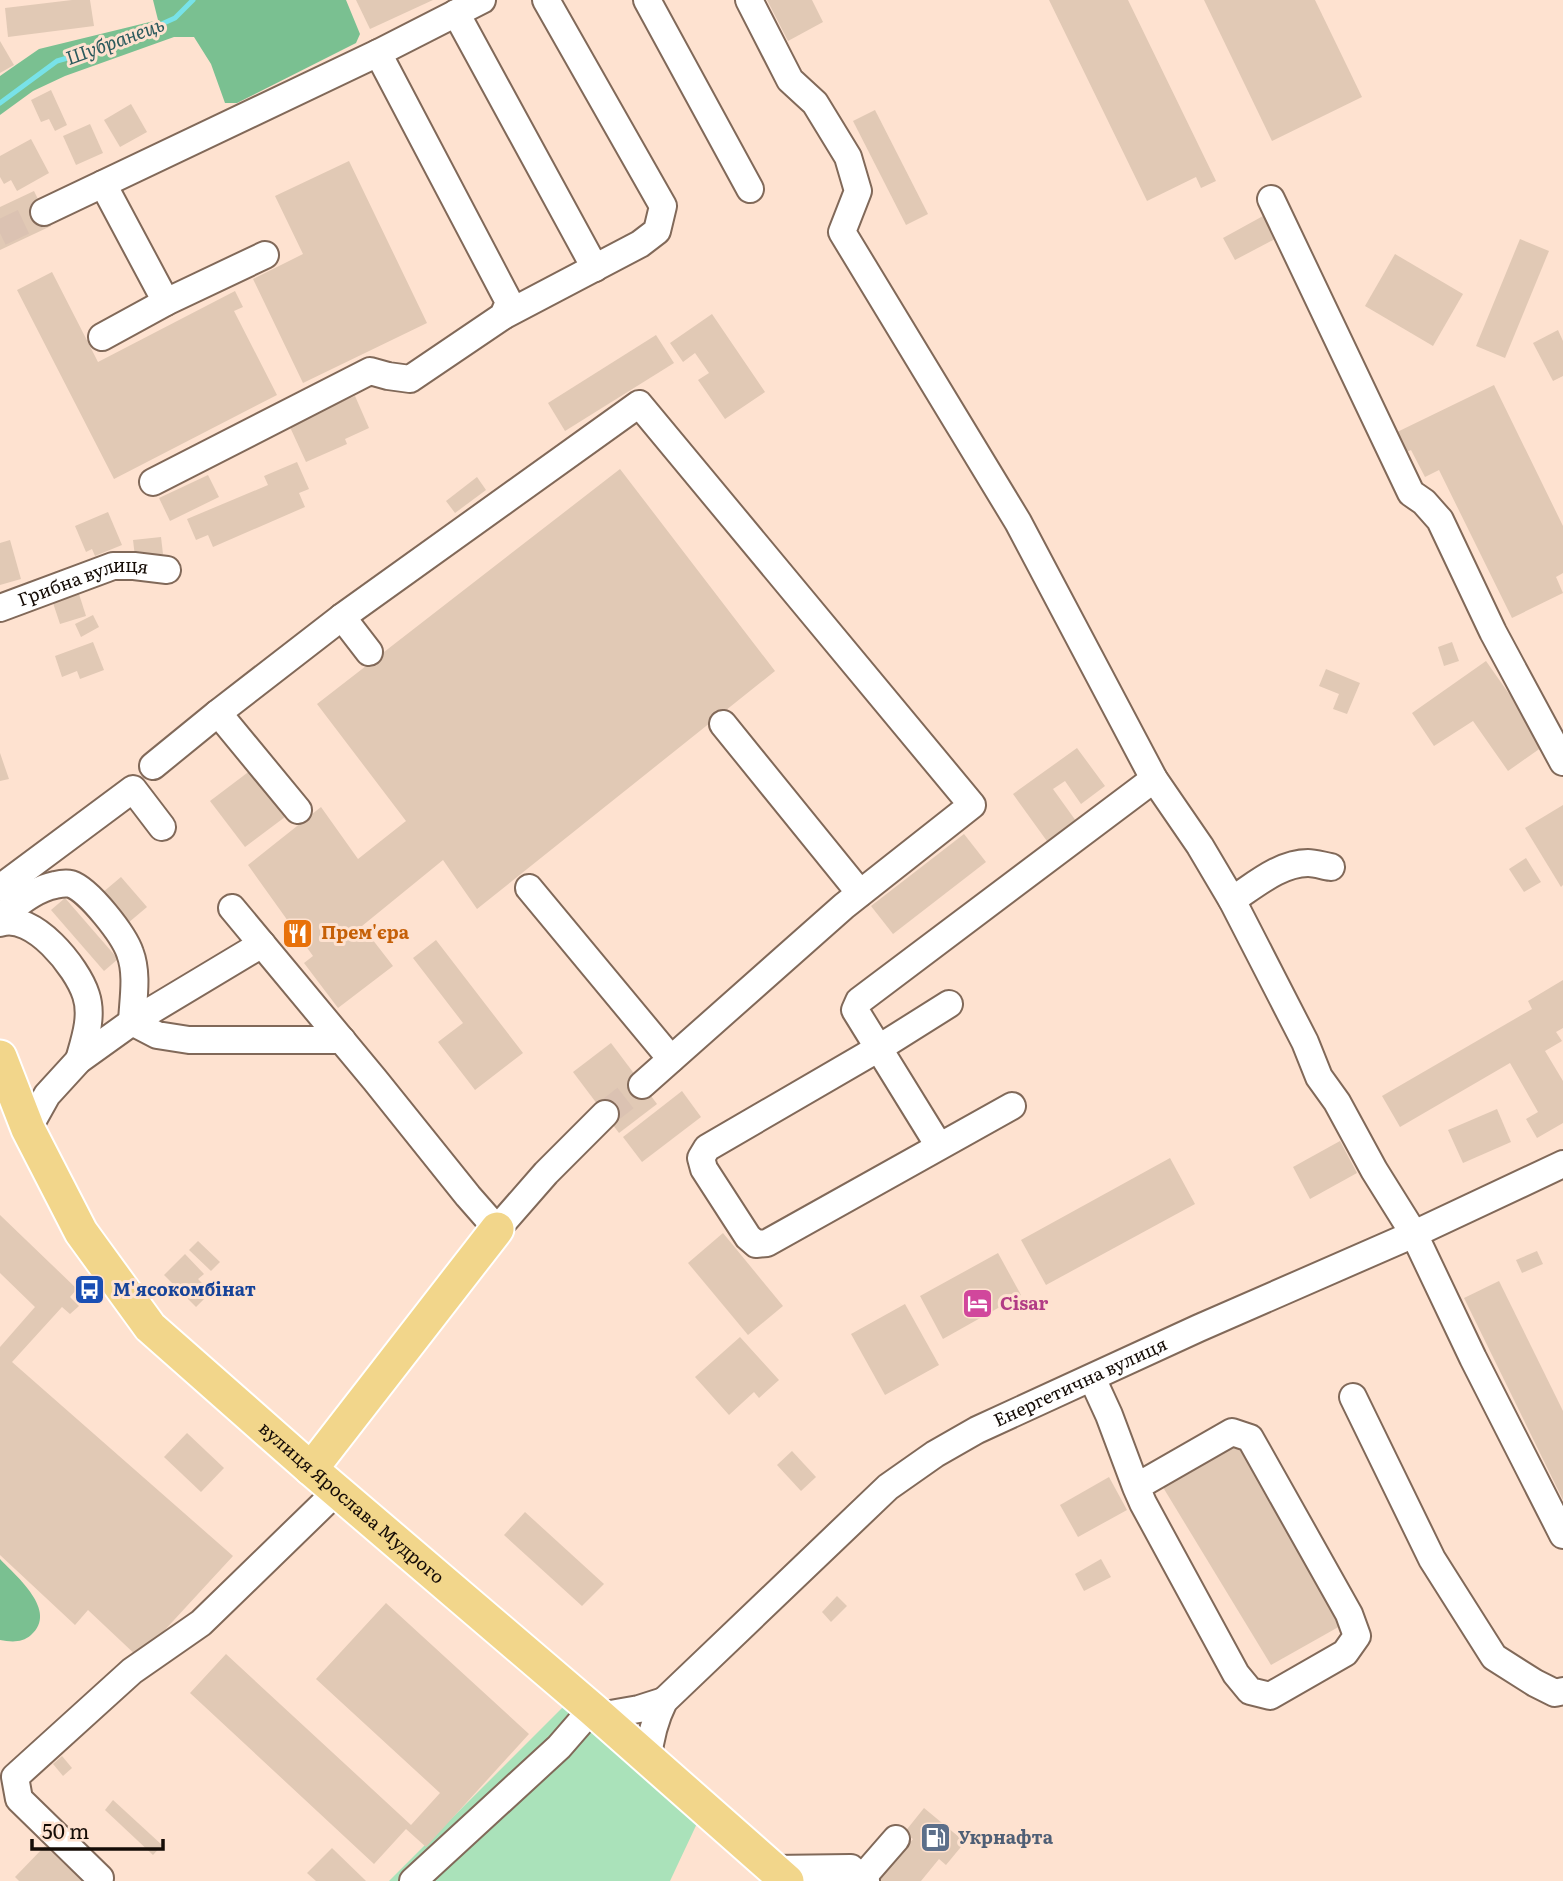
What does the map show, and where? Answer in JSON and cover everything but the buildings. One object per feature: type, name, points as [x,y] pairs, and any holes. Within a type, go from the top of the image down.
[{"type":"main road","name":"вулиця Ярослава Мудрого","points":[[0,1057],[28,1129],[81,1232],[150,1327],[311,1469],[596,1712],[780,1875]]},
{"type":"main road","points":[[311,1469],[497,1228]]},
{"type":"street","points":[[44,212],[378,53],[482,0]]},
{"type":"street","points":[[153,482],[370,371],[410,379],[503,316],[640,244],[657,231],[663,206],[546,0]]},
{"type":"street","points":[[647,0],[750,189]]},
{"type":"street","points":[[749,0],[790,80],[815,103],[848,157],[858,191],[842,232],[1018,522],[1154,779],[1200,846],[1232,900],[1305,1042],[1319,1077],[1337,1102],[1374,1170],[1414,1234],[1473,1358],[1560,1523]]},
{"type":"street","points":[[456,13],[595,268]]},
{"type":"street","points":[[378,53],[509,302],[503,316]]},
{"type":"street","points":[[103,184],[166,302]]},
{"type":"street","points":[[1271,199],[1411,493],[1424,502],[1440,520],[1493,632],[1563,762]]},
{"type":"street","points":[[102,337],[166,302],[265,255]]},
{"type":"street","points":[[153,766],[342,617],[639,404],[972,804],[860,893],[642,1085]]},
{"type":"street","name":"Грибна вулиця","points":[[0,608],[113,566],[167,570]]},
{"type":"street","points":[[342,617],[369,652]]},
{"type":"street","points":[[218,713],[298,810]]},
{"type":"street","points":[[723,724],[860,893]]},
{"type":"street","points":[[939,1146],[855,1010],[859,1001],[1154,779]]},
{"type":"street","points":[[0,888],[133,789],[162,827]]},
{"type":"street","points":[[1232,900],[1288,867],[1308,863],[1331,867]]},
{"type":"street","points":[[0,917],[37,891],[57,884],[72,884],[94,901],[120,932],[130,953],[134,976],[132,1022]]},
{"type":"street","points":[[529,888],[671,1059]]},
{"type":"street","points":[[233,908],[497,1228],[546,1173],[605,1114]]},
{"type":"street","points":[[0,923],[7,921],[28,925],[56,948],[75,971],[87,997],[88,1027],[79,1060]]},
{"type":"street","points":[[28,1129],[47,1095],[79,1060],[132,1022],[262,944]]},
{"type":"street","points":[[949,1004],[707,1148],[701,1158],[704,1169],[748,1237],[756,1244],[767,1243],[1012,1105]]},
{"type":"street","points":[[132,1022],[157,1035],[189,1040],[342,1040]]},
{"type":"street","name":"Енергетична вулиця","points":[[648,1759],[652,1728],[664,1701],[888,1487],[935,1454],[977,1430],[1199,1328],[1414,1234],[1563,1164]]},
{"type":"street","points":[[1092,1378],[1110,1415],[1136,1487],[1236,1674],[1250,1691],[1270,1696],[1345,1653],[1357,1636],[1349,1614],[1250,1438],[1232,1432],[1136,1487]]},
{"type":"street","points":[[1353,1397],[1432,1559],[1494,1657],[1535,1684],[1555,1693],[1563,1691]]},
{"type":"street","points":[[100,1878],[19,1799],[7,1782],[132,1671],[201,1623],[337,1491]]},
{"type":"street","name":"Енергетична вулиця","points":[[596,1712],[639,1709],[664,1701]]},
{"type":"street","points":[[413,1881],[596,1712]]},
{"type":"street","points":[[780,1875],[851,1868],[864,1880],[896,1839]]},
{"type":"green space","points":[[153,0],[346,0],[360,34],[356,43],[237,103],[225,103],[211,64],[194,37],[174,37],[65,76],[33,91],[0,115],[0,76],[39,49],[158,20]]},
{"type":"green space","points":[[0,1559],[24,1584],[38,1605],[38,1626],[28,1638],[20,1641],[0,1640]]},
{"type":"green space","points":[[572,1698],[701,1815],[670,1881],[389,1881]]},
{"type":"waterway","name":"Шубранець","points":[[0,103],[57,61],[117,44],[175,18],[193,0]]},
{"type":"tunnel","points":[[0,233],[44,212]]},
{"type":"tunnel","points":[[605,1114],[642,1085]]},
{"type":"place","name":"Прем'єра","points":[[298,933]]},
{"type":"place","name":"М'ясокомбінат","points":[[90,1290]]},
{"type":"place","name":"Cisar","points":[[977,1304]]},
{"type":"place","name":"Укрнафта","points":[[935,1838]]}]
